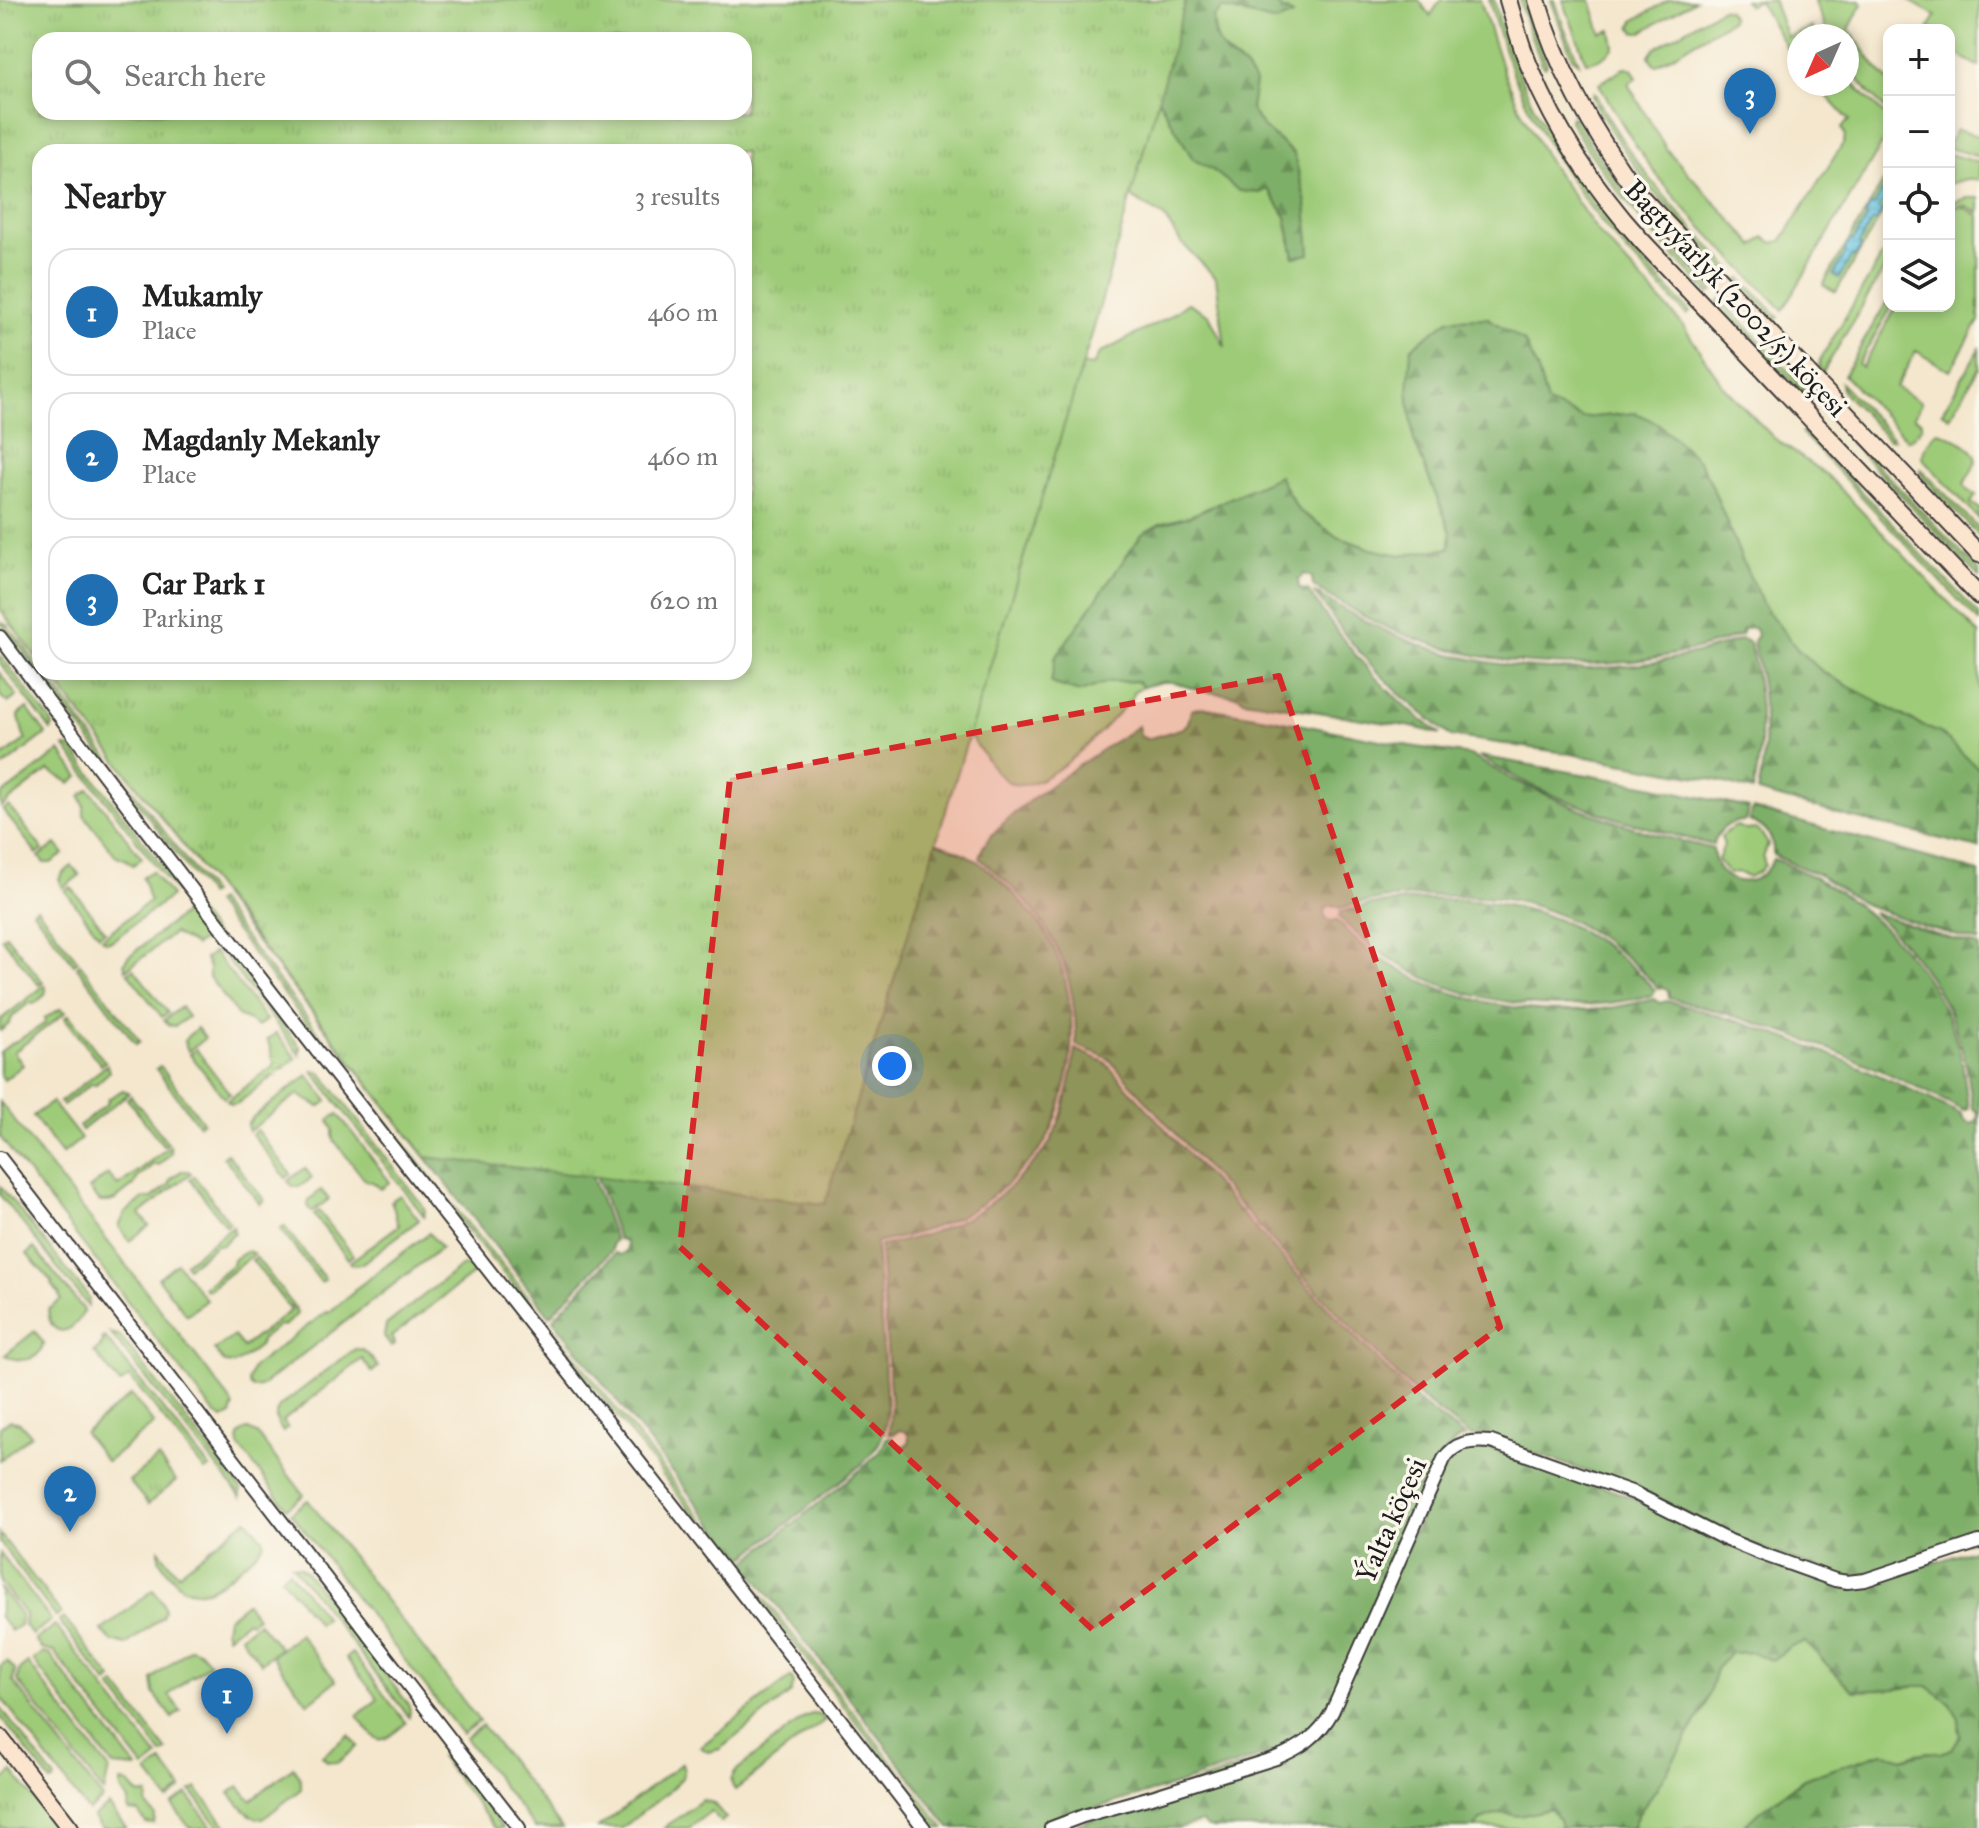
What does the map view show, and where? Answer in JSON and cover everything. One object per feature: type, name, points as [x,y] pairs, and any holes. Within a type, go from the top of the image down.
[{"type":"street","name":"Bagtyýarlyk (2002/5) köçesi","points":[[1508,0],[1530,69],[1561,131],[1628,226],[1979,596]]},
{"type":"street","name":"Bagtyýarlyk (2002/5) köçesi","points":[[1537,0],[1557,58],[1586,117],[1650,208],[1979,554]]},
{"type":"street","points":[[1545,99],[1570,86]]},
{"type":"street","points":[[1824,432],[1845,413]]},
{"type":"street","points":[[0,637],[32,679]]},
{"type":"street","points":[[33,680],[318,1054],[924,1828]]},
{"type":"street","points":[[0,1158],[519,1828]]},
{"type":"street","name":"Ýalta köçesi","points":[[1051,1828],[1276,1758],[1314,1737],[1332,1712],[1444,1459],[1450,1451],[1466,1442],[1491,1442],[1634,1493],[1723,1538],[1835,1580],[1865,1580],[1979,1542]]},
{"type":"street","points":[[0,1738],[70,1828]]},
{"type":"street","points":[[0,1767],[14,1756]]},
{"type":"highlighted area","points":[[1279,676],[1500,1327],[1093,1630],[680,1247],[730,778]]},
{"type":"green space","points":[[0,0],[1186,0],[1093,331],[825,1204],[426,1157],[54,680],[752,680],[752,144],[32,144],[32,651],[0,609]]},
{"type":"green space","points":[[1011,0],[1272,0],[1293,15],[1276,22],[1222,8],[1213,18],[1214,36],[1227,56],[1244,66],[1255,82],[1251,109],[1262,126],[1294,154],[1306,203],[1310,254],[1294,257],[1286,217],[1268,189],[1260,193],[1239,191],[1193,159],[1156,95]]},
{"type":"green space","points":[[1272,0],[1419,0],[1430,16],[1441,0],[1480,0],[1504,73],[1524,117],[1549,162],[1599,233],[1682,324],[1724,387],[1774,438],[1828,476],[1979,634],[1979,769],[1940,733],[1824,673],[1798,650],[1763,605],[1699,461],[1636,413],[1583,418],[1547,403],[1538,371],[1488,318],[1450,319],[1411,348],[1414,441],[1451,533],[1450,548],[1400,555],[1371,549],[1338,537],[1298,510],[1190,516],[1160,524],[1051,683],[1080,692],[1108,682],[1138,681],[1143,687],[1134,691],[1131,699],[1080,752],[1048,775],[1018,785],[1009,783],[997,773],[952,712],[914,342],[1093,366],[1099,354],[1167,318],[1188,303],[1209,315],[1225,347],[1216,278],[1180,241],[1164,217],[1117,188],[1156,95],[1193,159],[1214,171],[1268,189],[1286,217],[1294,257],[1294,154],[1262,126],[1251,109],[1244,66],[1221,46],[1215,34],[1213,17],[1222,8],[1276,22],[1292,15],[1273,4]]},
{"type":"green space","points":[[1489,0],[1494,0],[1513,60],[1554,144],[1589,197],[1618,234],[1690,312],[1687,315],[1613,236],[1549,146],[1520,90]]},
{"type":"green space","points":[[1520,0],[1525,0],[1547,64],[1545,67],[1528,29]]},
{"type":"green space","points":[[1551,0],[1555,0],[1579,62],[1572,57]]},
{"type":"green space","points":[[1563,0],[1591,0],[1601,33],[1611,30],[1614,46],[1610,52],[1586,62]]},
{"type":"green space","points":[[1669,0],[1695,0],[1642,32],[1635,32],[1631,26],[1635,20]]},
{"type":"green space","points":[[1744,0],[1758,0],[1748,6]]},
{"type":"green space","points":[[1758,0],[1773,0],[1787,37],[1787,49]]},
{"type":"green space","points":[[1814,0],[1860,0],[1862,5],[1852,24],[1824,24]]},
{"type":"green space","points":[[1908,0],[1979,0],[1979,67],[1955,53],[1955,24],[1931,24],[1936,16]]},
{"type":"green space","points":[[1722,8],[1728,10],[1731,20],[1654,64],[1649,56],[1654,49]]},
{"type":"green space","points":[[1859,43],[1883,75],[1883,106],[1859,81]]},
{"type":"green space","points":[[1625,67],[1632,69],[1637,78],[1628,84],[1667,150],[1755,246],[1764,237],[1773,242],[1782,240],[1844,142],[1842,128],[1849,120],[1827,96],[1859,96],[1859,89],[1883,113],[1883,142],[1783,310],[1659,178],[1599,84]]},
{"type":"green space","points":[[1594,92],[1640,165],[1733,271],[1730,274],[1652,190],[1611,131],[1596,105],[1592,95]]},
{"type":"green space","points":[[1571,117],[1637,209],[1713,291],[1709,294],[1635,212],[1585,145],[1570,121]]},
{"type":"green space","points":[[1955,132],[1979,136],[1979,157],[1955,150]]},
{"type":"green space","points":[[1955,156],[1979,163],[1979,180],[1955,182]]},
{"type":"green space","points":[[1883,182],[1883,212],[1836,292],[1823,285]]},
{"type":"green space","points":[[1979,198],[1979,213],[1965,205],[1956,207],[1962,206],[1979,216],[1979,321],[1950,371],[1916,351],[1896,387],[1921,403],[1914,417],[1921,421],[1922,427],[1908,440],[1844,375],[1883,308],[1883,312],[1888,312],[1858,364],[1862,367],[1894,312],[1955,312],[1955,202]]},
{"type":"green space","points":[[1883,254],[1883,271],[1823,372],[1819,367],[1820,360]]},
{"type":"green space","points":[[1741,278],[1779,317],[1776,320],[1738,281]]},
{"type":"green space","points":[[1720,299],[1813,399],[1809,399],[1717,302]]},
{"type":"green space","points":[[1488,318],[1524,341],[1538,371],[1547,403],[1583,418],[1636,413],[1659,424],[1699,461],[1763,605],[1798,650],[1824,673],[1940,733],[1979,769],[1979,848],[1758,792],[1764,754],[1764,716],[1753,641],[1757,635],[1755,629],[1750,627],[1743,629],[1741,635],[1650,659],[1558,665],[1511,661],[1465,653],[1377,623],[1313,586],[1312,577],[1304,574],[1298,580],[1299,588],[1308,590],[1351,650],[1402,703],[1441,734],[1244,700],[1239,696],[1201,691],[1172,682],[1143,687],[1137,681],[1108,682],[1080,692],[1051,683],[1055,658],[1142,534],[1279,476],[1298,510],[1338,537],[1400,555],[1450,548],[1451,532],[1414,441],[1408,392],[1411,348],[1450,319]]},
{"type":"green space","points":[[1979,349],[1979,368],[1950,417],[1942,412]]},
{"type":"green space","points":[[1841,383],[1894,439],[1888,439],[1842,391]]},
{"type":"green space","points":[[1801,432],[1813,440],[1979,615],[1979,622]]},
{"type":"green space","points":[[1937,432],[1961,442],[1976,456],[1964,484],[1976,495],[1971,503],[1979,508],[1979,519],[1922,458],[1927,444]]},
{"type":"green space","points":[[1852,439],[1979,571],[1979,577],[1850,442]]},
{"type":"green space","points":[[1921,469],[1979,529],[1979,536],[1923,477]]},
{"type":"green space","points":[[1314,592],[1395,635],[1437,650],[1480,661],[1524,667],[1568,669],[1657,662],[1742,639],[1750,643],[1759,698],[1759,754],[1753,791],[1715,780],[1450,736],[1403,697],[1369,663]]},
{"type":"green space","points":[[0,622],[7,625],[32,658],[32,664]]},
{"type":"green space","points":[[0,655],[50,720],[51,730],[0,663]]},
{"type":"green space","points":[[0,673],[17,696],[8,703],[0,696]]},
{"type":"green space","points":[[44,680],[49,680],[211,893],[208,895]]},
{"type":"green space","points":[[1201,707],[1470,755],[1512,779],[1581,810],[1713,849],[1721,871],[1738,881],[1758,877],[1773,859],[1801,871],[1829,886],[1879,924],[1921,971],[1938,997],[1955,1035],[1968,1109],[1964,1111],[1893,1076],[1820,1046],[1669,998],[1668,990],[1658,988],[1608,943],[1569,920],[1527,904],[1493,898],[1426,896],[1382,899],[1339,908],[1333,905],[1326,907],[1324,913],[1327,918],[1336,920],[1377,956],[1400,970],[1451,992],[1506,1006],[1561,1011],[1605,1009],[1655,999],[1660,1003],[1667,1001],[1743,1023],[1855,1065],[1962,1115],[1964,1121],[1971,1124],[1976,1122],[1978,1116],[1972,1108],[1962,1050],[1943,1000],[1913,954],[1872,912],[1979,946],[1979,1538],[1854,1578],[1834,1575],[1725,1534],[1633,1488],[1488,1437],[1470,1436],[1403,1381],[1314,1288],[1108,1058],[1076,1045],[1070,987],[1052,939],[1022,897],[979,858],[986,843],[1001,825],[1075,768],[1138,726],[1140,736],[1147,739],[1183,728],[1188,723],[1191,710]]},
{"type":"green space","points":[[27,708],[46,734],[0,769],[0,759],[26,739],[18,715]]},
{"type":"green space","points":[[65,747],[73,750],[176,884],[176,892]]},
{"type":"green space","points":[[60,751],[79,777],[70,783],[49,770],[1,807],[3,794]]},
{"type":"green space","points":[[1479,756],[1650,786],[1749,808],[1745,821],[1725,827],[1713,845],[1562,799]]},
{"type":"green space","points":[[89,789],[142,858],[133,865],[116,856],[84,815],[80,796]]},
{"type":"green space","points":[[9,806],[43,850],[37,854],[3,810]]},
{"type":"green space","points":[[1753,809],[1979,872],[1979,942],[1861,903],[1819,875],[1773,855],[1768,834],[1749,821]]},
{"type":"green space","points":[[1737,826],[1746,830],[1756,829],[1768,844],[1763,858],[1765,865],[1749,877],[1738,872],[1729,874],[1718,860],[1724,845],[1721,837]]},
{"type":"green space","points":[[909,834],[953,848],[980,863],[1014,894],[1045,932],[1061,966],[1070,1003],[1070,1061],[1065,1088],[1057,1115],[1041,1148],[1001,1189],[985,1202],[952,1220],[876,1243],[887,1405],[882,1438],[862,1464],[741,1560],[553,1319],[615,1253],[621,1255],[627,1250],[626,1242],[618,1239],[589,1156]]},
{"type":"green space","points":[[56,844],[64,854],[51,863],[44,863],[39,857]]},
{"type":"green space","points":[[72,866],[80,875],[63,888],[59,879]]},
{"type":"green space","points":[[152,871],[171,896],[113,940],[104,940],[102,938],[150,901],[142,877]]},
{"type":"green space","points":[[71,887],[105,931],[99,935],[65,891]]},
{"type":"green space","points":[[220,895],[585,1157],[615,1240],[612,1250],[550,1316]]},
{"type":"green space","points":[[1413,900],[1484,902],[1546,915],[1602,943],[1655,990],[1653,995],[1584,1005],[1548,1006],[1478,996],[1411,971],[1370,945],[1339,917],[1340,912],[1370,905]]},
{"type":"green space","points":[[217,901],[944,1828],[939,1828],[527,1302],[452,1211],[214,903]]},
{"type":"green space","points":[[37,908],[78,961],[74,964],[33,911]]},
{"type":"green space","points":[[189,910],[198,913],[300,1047],[300,1055]]},
{"type":"green space","points":[[184,913],[204,939],[195,946],[174,933],[126,970],[124,963],[128,957]]},
{"type":"green space","points":[[6,935],[43,982],[39,985],[2,938]]},
{"type":"green space","points":[[214,952],[266,1020],[257,1027],[239,1017],[209,977],[205,959]]},
{"type":"green space","points":[[80,964],[140,1041],[136,1044],[77,967]]},
{"type":"green space","points":[[134,969],[168,1013],[162,1017],[128,973]]},
{"type":"green space","points":[[45,985],[42,998],[34,1004],[29,1003],[0,1031],[0,1020]]},
{"type":"green space","points":[[181,1007],[188,1017],[175,1026],[169,1025],[164,1020]]},
{"type":"green space","points":[[60,1009],[66,1012],[14,1052],[23,1065],[4,1080],[0,1074],[0,1052],[45,1023],[45,1018]]},
{"type":"green space","points":[[69,1015],[105,1062],[101,1065],[65,1018]]},
{"type":"green space","points":[[197,1028],[205,1038],[188,1051],[184,1041]]},
{"type":"green space","points":[[276,1033],[296,1058],[238,1103],[229,1103],[227,1101],[275,1064],[267,1040]]},
{"type":"green space","points":[[196,1049],[230,1094],[224,1098],[190,1054]]},
{"type":"green space","points":[[1075,1049],[1105,1062],[1390,1373],[1419,1402],[1465,1437],[1457,1440],[1436,1462],[1327,1707],[1317,1725],[1303,1739],[1280,1750],[1064,1817],[1038,1828],[950,1828],[744,1563],[864,1467],[879,1453],[887,1437],[893,1438],[899,1445],[905,1446],[909,1442],[905,1432],[889,1433],[891,1405],[880,1246],[956,1223],[989,1203],[1025,1172],[1049,1144],[1059,1122]]},
{"type":"green space","points":[[107,1065],[109,1072],[96,1084],[91,1084],[63,1105],[60,1102]]},
{"type":"green space","points":[[160,1066],[203,1122],[199,1125],[156,1069]]},
{"type":"green space","points":[[313,1071],[322,1074],[423,1206],[424,1216]]},
{"type":"green space","points":[[308,1075],[328,1101],[319,1107],[298,1094],[249,1131],[247,1125],[252,1118]]},
{"type":"green space","points":[[123,1090],[129,1093],[82,1130],[79,1126],[107,1104],[108,1099]]},
{"type":"green space","points":[[131,1096],[168,1143],[164,1146],[127,1099]]},
{"type":"green space","points":[[0,1102],[231,1401],[234,1406],[231,1415],[223,1419],[215,1414],[0,1137]]},
{"type":"green space","points":[[52,1102],[81,1139],[62,1154],[33,1116]]},
{"type":"green space","points":[[338,1114],[390,1182],[381,1189],[365,1180],[333,1139],[329,1120]]},
{"type":"green space","points":[[257,1130],[291,1174],[286,1178],[252,1134]]},
{"type":"green space","points":[[170,1146],[171,1153],[159,1165],[154,1164],[115,1200],[100,1202],[89,1189],[108,1174],[118,1186]]},
{"type":"green space","points":[[227,1153],[264,1200],[260,1204],[223,1156]]},
{"type":"green space","points":[[305,1168],[312,1178],[299,1187],[293,1187],[288,1181]]},
{"type":"green space","points":[[181,1171],[191,1173],[140,1214],[149,1226],[129,1241],[119,1227],[125,1213],[144,1198],[152,1198]]},
{"type":"green space","points":[[194,1176],[230,1223],[226,1226],[190,1179]]},
{"type":"green space","points":[[0,1186],[87,1295],[88,1306],[0,1195]]},
{"type":"green space","points":[[321,1190],[329,1199],[312,1212],[308,1206],[309,1200]]},
{"type":"green space","points":[[400,1195],[419,1220],[361,1264],[352,1265],[350,1262],[399,1225],[391,1201]]},
{"type":"green space","points":[[319,1211],[353,1255],[348,1259],[314,1215]]},
{"type":"green space","points":[[233,1226],[234,1233],[222,1245],[216,1245],[188,1267],[185,1263]]},
{"type":"green space","points":[[284,1226],[325,1279],[321,1282],[280,1229]]},
{"type":"green space","points":[[429,1233],[441,1248],[260,1387],[250,1386],[248,1381],[253,1367],[328,1313]]},
{"type":"green space","points":[[34,1248],[84,1310],[69,1329],[58,1330],[50,1320],[48,1310],[61,1300],[60,1295],[27,1254]]},
{"type":"green space","points":[[248,1251],[254,1254],[207,1291],[204,1287],[232,1265],[233,1260]]},
{"type":"green space","points":[[256,1257],[293,1305],[289,1308],[252,1260]]},
{"type":"green space","points":[[177,1263],[206,1300],[187,1315],[158,1278]]},
{"type":"green space","points":[[470,1266],[475,1272],[391,1337],[395,1344],[391,1347],[384,1336],[386,1325],[460,1267]]},
{"type":"green space","points":[[295,1307],[297,1314],[262,1339],[259,1346],[240,1361],[225,1363],[214,1350],[234,1336],[243,1347]]},
{"type":"green space","points":[[35,1331],[43,1343],[38,1354],[22,1360],[5,1355]]},
{"type":"green space","points":[[110,1333],[121,1337],[241,1489],[241,1497]]},
{"type":"green space","points":[[105,1337],[210,1468],[205,1471],[130,1377],[120,1384],[94,1352],[101,1347]]},
{"type":"green space","points":[[355,1349],[366,1352],[378,1367],[372,1372],[362,1359],[283,1421],[288,1428],[283,1432],[276,1416],[280,1406]]},
{"type":"green space","points":[[131,1395],[154,1424],[107,1462],[84,1433]]},
{"type":"green space","points":[[10,1420],[20,1423],[31,1435],[0,1460],[0,1427]]},
{"type":"green space","points":[[248,1430],[257,1434],[304,1495],[287,1508],[240,1447],[239,1436]]},
{"type":"green space","points":[[1482,1445],[1865,1585],[1979,1548],[1979,1828],[1742,1828],[1804,1779],[1882,1753],[1903,1759],[1928,1752],[1940,1753],[1952,1749],[1960,1736],[1959,1718],[1949,1702],[1927,1686],[1854,1691],[1805,1642],[1791,1646],[1772,1660],[1752,1652],[1731,1653],[1716,1669],[1704,1709],[1632,1828],[1561,1828],[1559,1819],[1549,1809],[1519,1816],[1501,1813],[1480,1820],[1475,1828],[1208,1828],[1202,1822],[1178,1828],[1067,1828],[1315,1741],[1444,1468],[1456,1451]]},
{"type":"green space","points":[[158,1458],[176,1481],[148,1504],[129,1481]]},
{"type":"green space","points":[[308,1500],[479,1721],[462,1734],[291,1513]]},
{"type":"green space","points":[[247,1519],[264,1543],[238,1569],[209,1589],[197,1591],[184,1588],[159,1559],[159,1550],[178,1574]]},
{"type":"green space","points":[[0,1534],[61,1613],[56,1617],[0,1543]]},
{"type":"green space","points":[[0,1553],[51,1620],[32,1635],[24,1625],[25,1614],[0,1582]]},
{"type":"green space","points":[[292,1565],[305,1571],[408,1704],[409,1717]]},
{"type":"green space","points":[[289,1571],[325,1618],[318,1624],[281,1577]]},
{"type":"green space","points":[[0,1588],[21,1615],[20,1625],[11,1631],[0,1617]]},
{"type":"green space","points":[[153,1590],[164,1606],[162,1617],[126,1645],[112,1641],[102,1630]]},
{"type":"green space","points":[[246,1603],[257,1617],[250,1622],[247,1620],[227,1636],[227,1618]]},
{"type":"green space","points":[[64,1618],[112,1679],[107,1683],[59,1621]]},
{"type":"green space","points":[[258,1622],[280,1648],[261,1663],[240,1636]]},
{"type":"green space","points":[[55,1625],[158,1757],[144,1768],[54,1652],[42,1649],[35,1640]]},
{"type":"green space","points":[[299,1634],[336,1681],[308,1703],[272,1656]]},
{"type":"green space","points":[[1805,1641],[1854,1691],[1927,1686],[1949,1702],[1959,1718],[1960,1736],[1952,1749],[1903,1759],[1882,1753],[1804,1779],[1742,1828],[1632,1828],[1704,1709],[1716,1669],[1731,1653],[1752,1652],[1772,1660],[1791,1646]]},
{"type":"green space","points":[[190,1648],[199,1651],[210,1663],[169,1695],[181,1711],[172,1718],[154,1693],[152,1679]]},
{"type":"green space","points":[[42,1653],[50,1655],[137,1768],[113,1766],[33,1660]]},
{"type":"green space","points":[[352,1653],[406,1723],[384,1739],[370,1733],[357,1716],[378,1699],[346,1658]]},
{"type":"green space","points":[[7,1661],[15,1670],[13,1681],[103,1799],[88,1811],[0,1696],[0,1666]]},
{"type":"green space","points":[[28,1663],[109,1769],[104,1793],[17,1680],[19,1670]]},
{"type":"green space","points":[[791,1677],[794,1683],[791,1693],[720,1749],[708,1752],[700,1747]]},
{"type":"green space","points":[[115,1684],[167,1751],[162,1754],[111,1687]]},
{"type":"green space","points":[[0,1707],[55,1779],[51,1782],[0,1716]]},
{"type":"green space","points":[[812,1714],[825,1720],[735,1790],[732,1780],[737,1770]]},
{"type":"green space","points":[[482,1725],[562,1828],[535,1828],[465,1738]]},
{"type":"green space","points":[[349,1735],[358,1746],[337,1763],[327,1761],[322,1756]]},
{"type":"green space","points":[[445,1753],[503,1828],[495,1828],[440,1757]]},
{"type":"green space","points":[[162,1762],[182,1789],[168,1800],[148,1773]]},
{"type":"green space","points":[[682,1763],[682,1778],[622,1828],[598,1828]]},
{"type":"green space","points":[[293,1767],[301,1779],[301,1789],[263,1819],[248,1813],[230,1793],[239,1786],[251,1800]]},
{"type":"green space","points":[[13,1772],[57,1828],[0,1828],[0,1783]]},
{"type":"green space","points":[[121,1782],[129,1783],[138,1794],[148,1795],[147,1805],[155,1816],[154,1824],[146,1823],[138,1812],[128,1811],[129,1801],[121,1790]]},
{"type":"green space","points":[[196,1788],[228,1828],[220,1828],[191,1791]]},
{"type":"green space","points":[[187,1794],[213,1828],[190,1828],[172,1805]]},
{"type":"green space","points":[[702,1800],[713,1803],[726,1818],[721,1822],[711,1811],[689,1828],[664,1828]]},
{"type":"green space","points":[[109,1805],[126,1828],[102,1828],[93,1817]]},
{"type":"green space","points":[[1549,1809],[1559,1819],[1561,1828],[1475,1828],[1480,1820],[1502,1813],[1519,1816]]},
{"type":"water","points":[[1883,190],[1883,203],[1879,209],[1882,211],[1876,222],[1872,221],[1859,244],[1861,247],[1839,278],[1833,275],[1850,240],[1853,241],[1867,218],[1865,216],[1871,205],[1874,206]]},
{"type":"place","name":"Car Park 1","points":[[1750,134]]},
{"type":"place","name":"Magdanly Mekanly","points":[[70,1532]]},
{"type":"place","name":"Mukamly","points":[[227,1734]]}]
